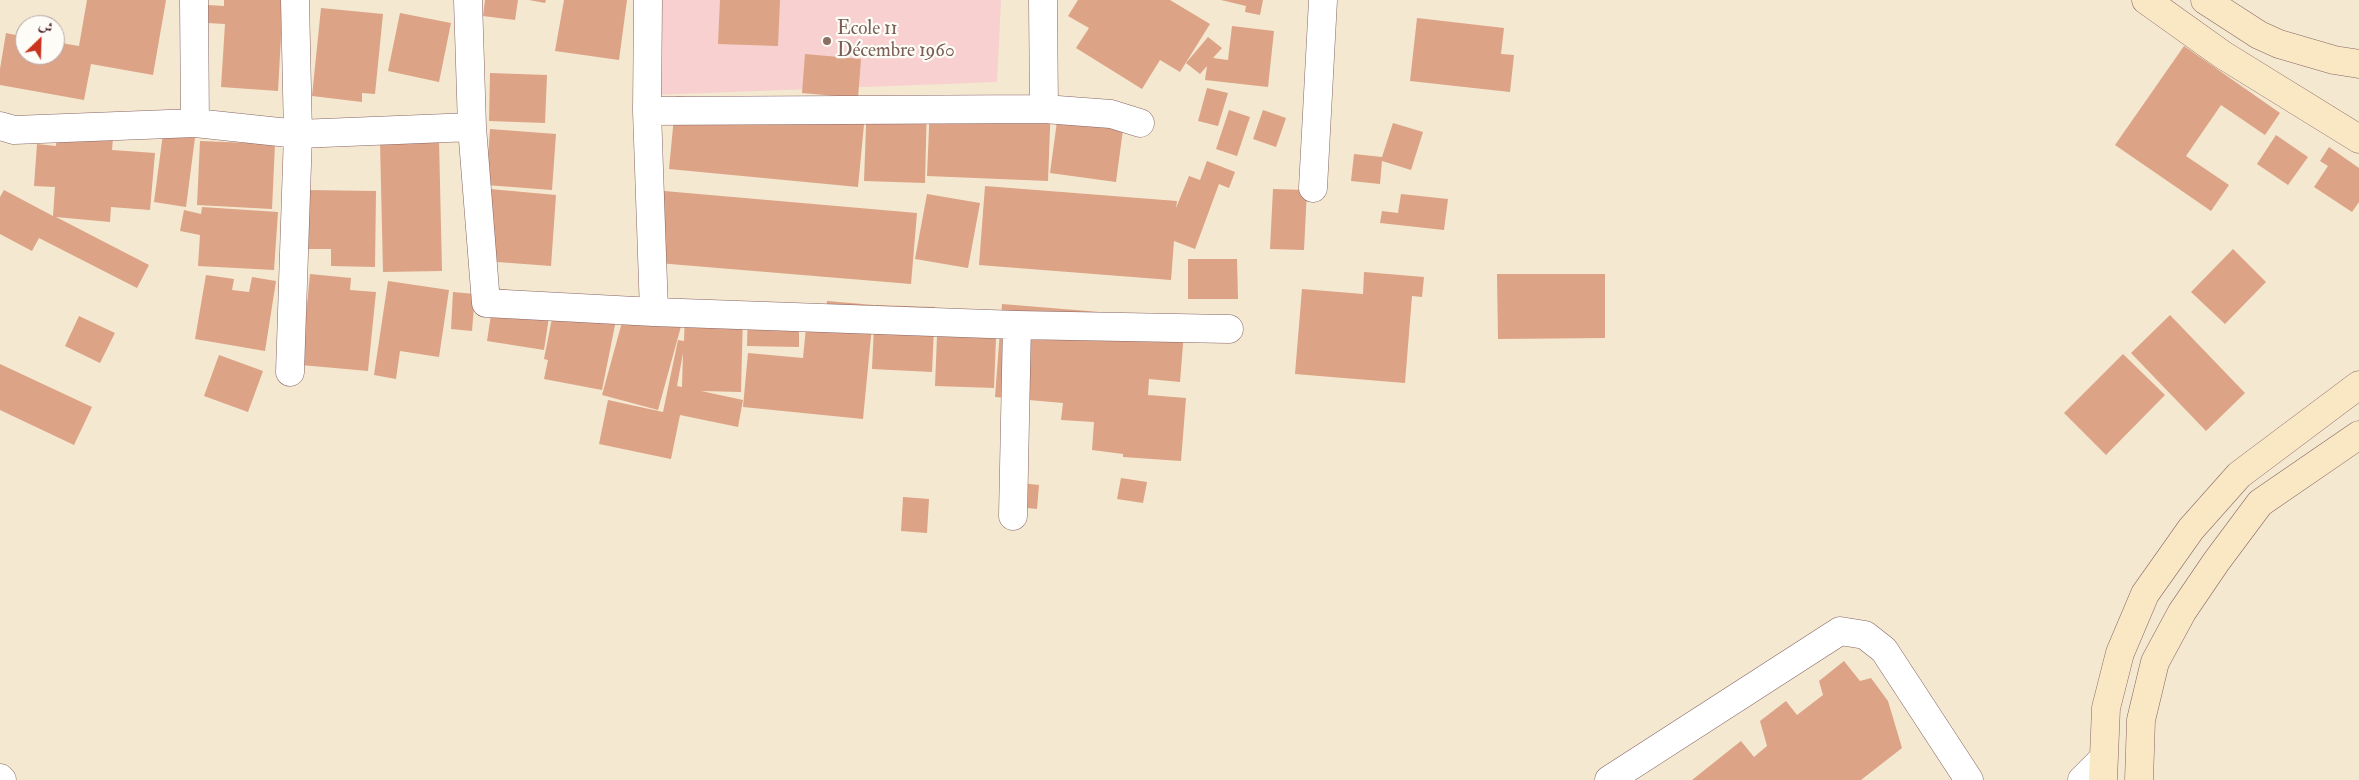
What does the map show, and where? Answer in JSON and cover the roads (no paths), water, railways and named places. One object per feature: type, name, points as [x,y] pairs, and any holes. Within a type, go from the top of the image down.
[{"type":"main road","points":[[2146,0],[2223,55],[2359,139]]},
{"type":"main road","points":[[2205,0],[2259,35],[2279,44],[2334,60],[2359,64]]},
{"type":"main road","points":[[2103,770],[2106,708],[2120,652],[2145,594],[2191,528],[2239,475],[2359,385]]},
{"type":"main road","points":[[2139,780],[2142,720],[2155,662],[2182,612],[2260,503],[2359,435]]},
{"type":"street","points":[[194,0],[195,123]]},
{"type":"street","points":[[290,372],[298,134],[295,0]]},
{"type":"street","points":[[468,0],[472,127],[486,303],[654,312],[1017,325],[1229,329]]},
{"type":"street","points":[[648,0],[647,111],[654,312]]},
{"type":"street","points":[[1043,0],[1044,109]]},
{"type":"street","points":[[1313,188],[1323,0]]},
{"type":"street","points":[[647,111],[1044,109],[1111,114],[1140,123]]},
{"type":"street","points":[[0,126],[14,130],[195,123],[298,134],[472,127]]},
{"type":"street","points":[[1013,516],[1017,325]]},
{"type":"street","points":[[1609,780],[1840,631],[1865,635],[1884,650],[1969,780]]},
{"type":"street","points":[[2082,780],[2103,770]]},
{"type":"place","name":"Ecole 11 Décembre 1960","points":[[827,41]]}]
